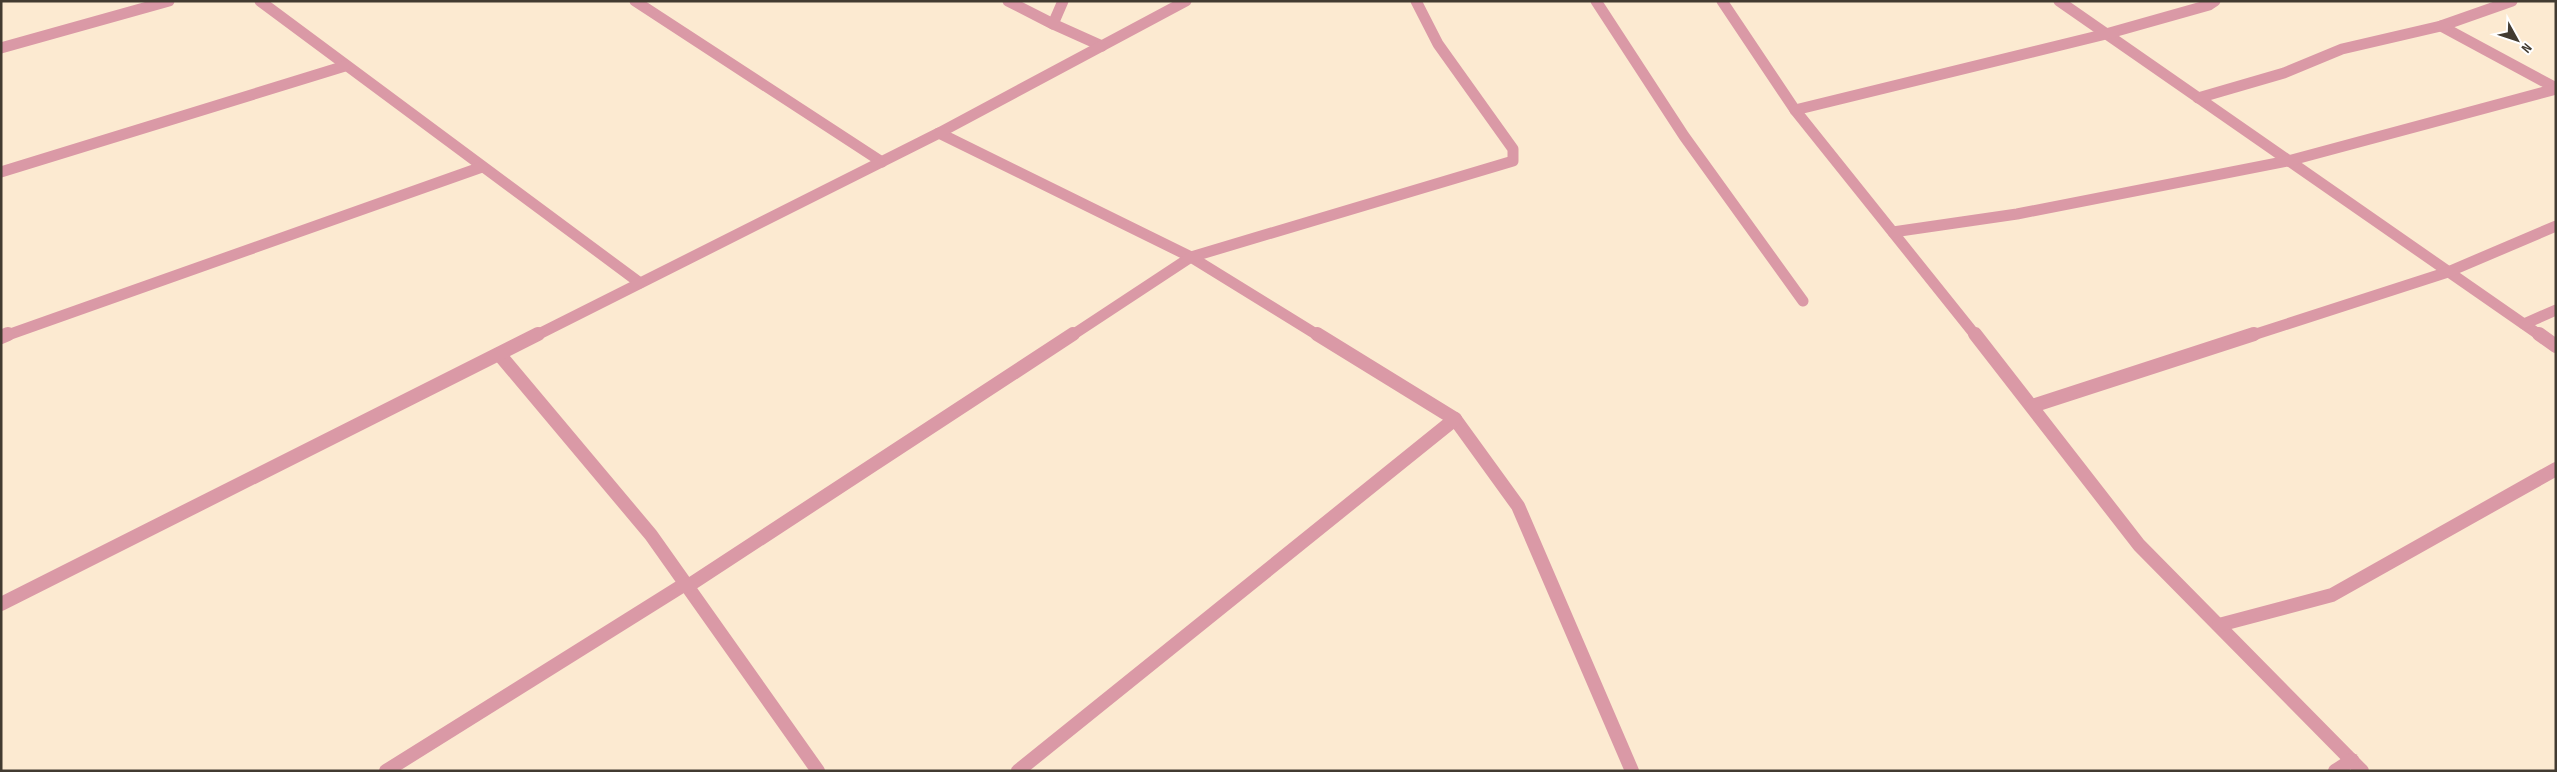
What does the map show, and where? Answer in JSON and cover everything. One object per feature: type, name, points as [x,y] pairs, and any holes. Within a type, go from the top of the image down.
[{"type":"street","points":[[1,48],[169,1]]},
{"type":"street","points":[[260,1],[640,284]]},
{"type":"street","points":[[635,1],[882,162]]},
{"type":"street","points":[[1008,1],[1102,46]]},
{"type":"street","points":[[1053,24],[1063,1]]},
{"type":"street","points":[[1,604],[939,133],[1186,1]]},
{"type":"street","points":[[386,771],[685,584],[688,586],[1191,257],[1513,161],[1513,149],[1438,44],[1416,1]]},
{"type":"street","points":[[1596,1],[1684,136],[1803,301]]},
{"type":"street","points":[[1722,1],[1795,110],[2032,406],[2140,545],[2357,766]]},
{"type":"street","points":[[2059,1],[2556,346]]},
{"type":"street","points":[[1795,110],[2106,34],[2210,5],[2215,1]]},
{"type":"street","points":[[2198,98],[2284,73],[2342,49],[2441,26],[2512,1]]},
{"type":"street","points":[[2441,26],[2556,88]]},
{"type":"street","points":[[1,172],[345,66]]},
{"type":"street","points":[[1892,232],[2017,214],[2288,161],[2556,88]]},
{"type":"street","points":[[939,133],[1191,257],[1455,419],[1518,506],[1632,771]]},
{"type":"street","points":[[1,337],[482,167]]},
{"type":"street","points":[[2032,406],[2448,272],[2556,226]]},
{"type":"street","points":[[2524,324],[2556,310]]},
{"type":"street","points":[[499,354],[651,535],[818,771]]},
{"type":"street","points":[[1018,771],[1455,419]]},
{"type":"street","points":[[2219,625],[2332,596],[2556,469]]},
{"type":"street","points":[[2335,771],[2357,766]]}]
